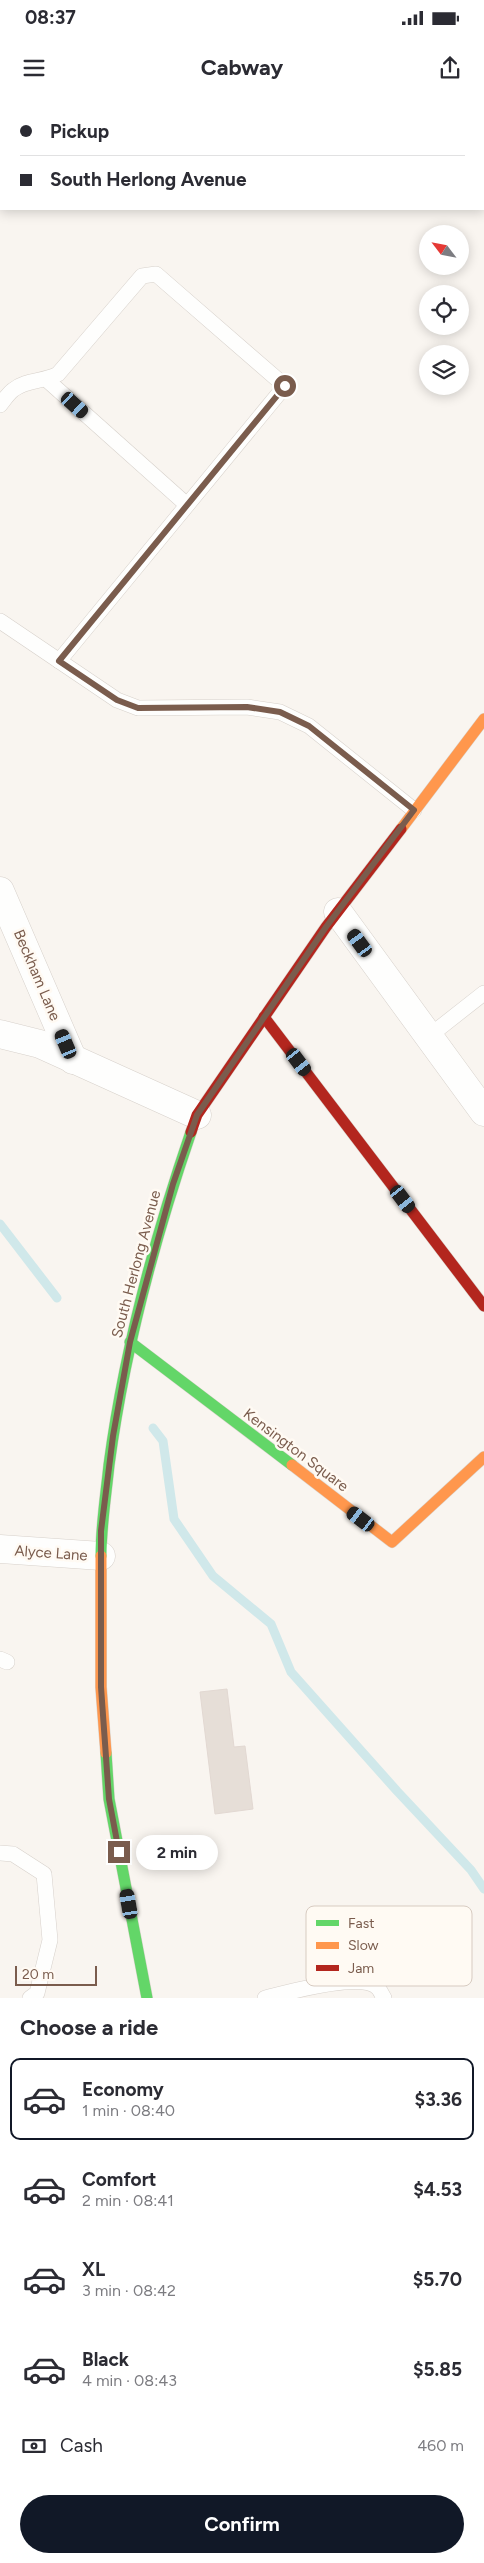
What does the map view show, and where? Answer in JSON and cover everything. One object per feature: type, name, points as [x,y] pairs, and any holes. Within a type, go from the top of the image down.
[{"type":"street","name":"South Herlong Avenue","points":[[147,1998],[109,1799],[101,1687],[101,1531],[113,1436],[130,1342],[173,1184],[197,1115],[338,912],[484,719]]},
{"type":"street","name":"Beckham Lane","points":[[0,891],[73,1060]]},
{"type":"street","points":[[338,912],[428,1037],[483,1109]]},
{"type":"street","points":[[264,1017],[484,1306]]},
{"type":"street","points":[[0,1034],[40,1044],[197,1115]]},
{"type":"street","name":"Kensington Square","points":[[130,1342],[392,1542],[484,1457]]},
{"type":"street","name":"Alyce Lane","points":[[0,1549],[101,1556]]},
{"type":"lane","points":[[0,405],[13,390],[22,385],[47,380],[58,374],[142,276],[150,273],[156,274],[285,386],[59,661]]},
{"type":"lane","points":[[47,380],[187,505]]},
{"type":"lane","points":[[0,621],[117,700],[138,708],[247,707],[280,712],[309,726],[414,810]]},
{"type":"lane","points":[[428,1037],[484,993]]},
{"type":"lane","points":[[0,1853],[13,1854],[44,1874],[50,1940],[37,1993],[30,1998]]},
{"type":"lane","points":[[265,1998],[321,1986]]},
{"type":"lane","points":[[374,1986],[384,1998]]},
{"type":"building","points":[[227,1689],[234,1747],[245,1746],[253,1809],[215,1814],[200,1692]]},
{"type":"waterway","points":[[0,1224],[57,1298]]},
{"type":"waterway","points":[[153,1428],[163,1441],[174,1519],[213,1576],[271,1624],[291,1672],[397,1791],[471,1870],[484,1889]]},
{"type":"traffic: fast","points":[[101,1556],[109,1465],[123,1380],[153,1255],[191,1132]]},
{"type":"traffic: fast","points":[[130,1342],[292,1465]]},
{"type":"traffic: fast","points":[[106,1753],[109,1799],[147,1998]]},
{"type":"traffic: slow","points":[[401,829],[484,719]]},
{"type":"traffic: slow","points":[[292,1465],[392,1542],[484,1457]]},
{"type":"traffic: slow","points":[[101,1556],[101,1687],[106,1753]]},
{"type":"traffic: jam","points":[[191,1132],[197,1115],[326,927],[401,829]]},
{"type":"traffic: jam","points":[[264,1017],[484,1306]]},
{"type":"route","points":[[119,1852],[109,1799],[101,1687],[101,1531],[113,1436],[130,1342],[173,1184],[197,1115],[272,1003],[326,927],[414,810],[309,726],[280,712],[247,707],[138,708],[117,700],[59,661],[285,386]]}]
